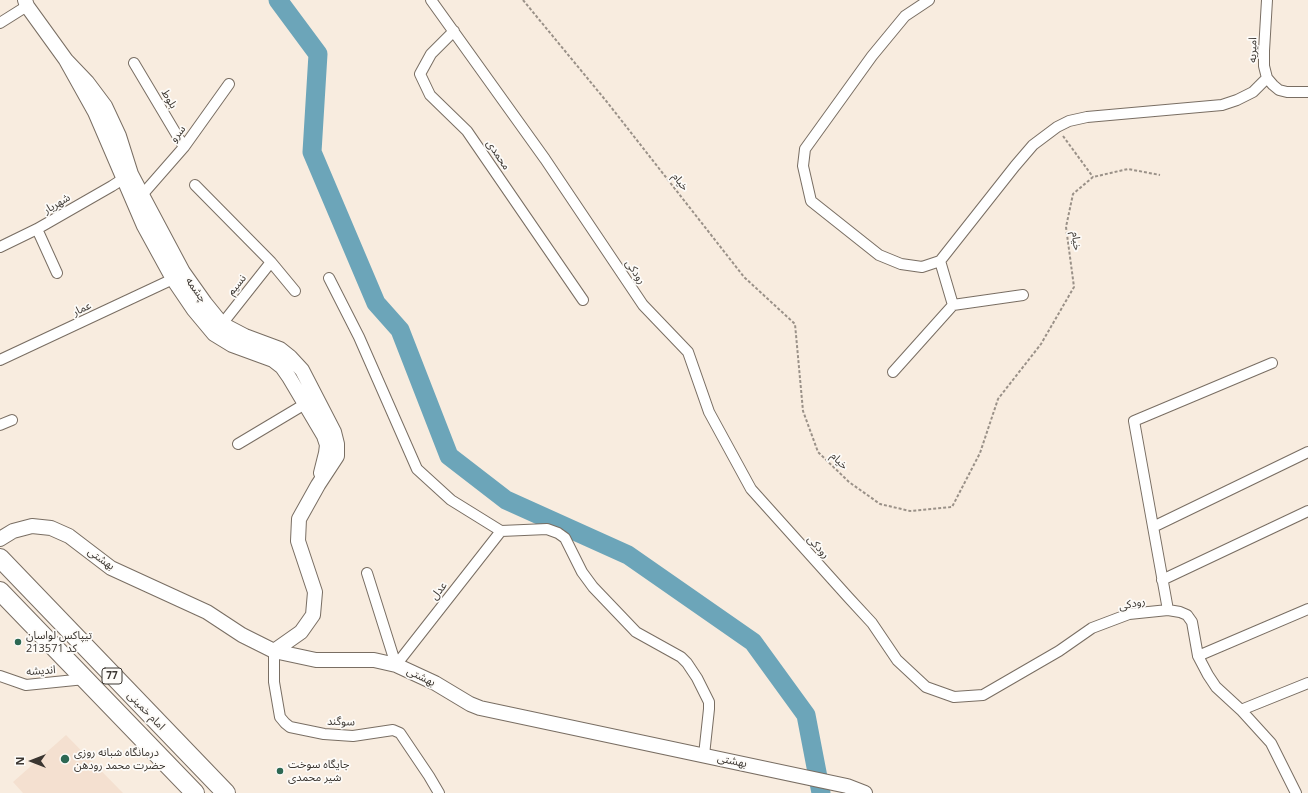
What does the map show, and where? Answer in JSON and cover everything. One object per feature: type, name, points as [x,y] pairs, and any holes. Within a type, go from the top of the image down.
[{"type":"highway","name":"امام خمینی","points":[[0,558],[226,793]]},
{"type":"highway","name":"امام خمینی","points":[[0,591],[195,793]]},
{"type":"highway","points":[[109,704],[124,688]]},
{"type":"street","name":"رودکی","points":[[431,0],[545,158],[643,305],[688,352],[709,412],[750,490],[872,622],[897,660],[926,687],[954,697],[983,695],[1059,651],[1092,628],[1129,614],[1168,610],[1187,615],[1192,622],[1198,656],[1208,675],[1216,687],[1241,710],[1270,743],[1296,793]]},
{"type":"street","points":[[929,0],[905,16],[872,56],[805,148],[803,166],[811,201],[879,255],[901,264],[922,268],[940,260],[1033,145],[1056,127],[1069,121],[1087,117],[1222,105],[1253,92],[1267,78],[1273,86],[1279,90],[1287,92],[1308,92]]},
{"type":"street","name":"امیریه","points":[[1267,0],[1264,51],[1264,66],[1267,78]]},
{"type":"street","points":[[0,23],[26,3]]},
{"type":"street","name":"چشمه","points":[[26,3],[66,60],[87,82],[105,106],[119,136],[127,176],[144,226],[173,279],[194,310],[214,334],[232,345],[273,360],[282,367],[290,377],[324,436],[327,445],[318,485]]},
{"type":"street","name":"محمدی","points":[[454,31],[431,54],[420,74],[430,96],[467,131],[583,300]]},
{"type":"street","name":"بلوط","points":[[134,63],[184,147]]},
{"type":"street","name":"سرو","points":[[142,195],[184,147],[229,84]]},
{"type":"street","name":"چشمه","points":[[127,176],[142,195],[183,272],[222,324],[244,336],[280,349],[290,357],[302,370],[334,432],[337,444],[337,456],[318,485],[299,520],[298,541],[315,592],[313,615],[301,632],[274,651]]},
{"type":"street","name":"شهریار","points":[[0,247],[37,229],[127,176]]},
{"type":"street","points":[[196,185],[271,262],[295,291]]},
{"type":"street","points":[[37,229],[57,273]]},
{"type":"street","points":[[940,260],[953,305]]},
{"type":"street","name":"نسیم","points":[[222,324],[271,262]]},
{"type":"street","points":[[329,278],[359,337],[417,469],[451,500],[501,531],[547,530],[558,532],[565,538],[586,579],[636,632],[681,657],[687,662],[709,702],[710,709],[704,755]]},
{"type":"street","name":"عمار","points":[[0,360],[173,279]]},
{"type":"street","points":[[892,372],[953,305],[1023,295]]},
{"type":"street","points":[[1168,610],[1134,421],[1272,363]]},
{"type":"street","points":[[238,444],[305,404]]},
{"type":"street","points":[[0,425],[12,420]]},
{"type":"street","points":[[1153,528],[1308,452]]},
{"type":"street","points":[[1162,580],[1308,511]]},
{"type":"street","name":"بهشتی","points":[[0,539],[13,531],[32,526],[51,528],[69,536],[111,568],[207,612],[242,635],[274,651],[316,660],[374,660],[396,665],[435,683],[470,704],[480,708],[795,774],[847,786],[865,793]]},
{"type":"street","name":"عدل","points":[[396,665],[501,531]]},
{"type":"street","points":[[367,573],[396,665]]},
{"type":"street","points":[[1198,656],[1308,609]]},
{"type":"street","name":"سوگند","points":[[274,651],[274,682],[280,717],[285,723],[290,727],[324,734],[353,736],[393,730],[400,733],[439,793]]},
{"type":"street","name":"اندیشه","points":[[0,676],[26,685],[85,679]]},
{"type":"street","points":[[1241,710],[1308,683]]},
{"type":"path","name":"خیام","points":[[523,0],[607,102],[744,277],[795,324],[803,411],[818,452],[849,482],[880,504],[910,511],[952,507],[980,453],[998,399],[1040,344],[1074,288],[1066,227],[1073,194],[1093,177],[1128,168],[1160,175]]},
{"type":"path","points":[[1056,127],[1093,177]]},
{"type":"shaded area","name":"درمانگاه شبانه روزی حضرت محمد رودهن","points":[[66,735],[123,793],[23,793],[13,782]]},
{"type":"waterway","points":[[278,0],[318,54],[312,152],[376,303],[400,330],[449,456],[506,500],[628,555],[753,642],[806,715],[821,793]]},
{"type":"place","name":"تیپاکس لواسان کد 213571","points":[[18,642]]},
{"type":"place","name":"درمانگاه شبانه روزی حضرت محمد رودهن","points":[[65,759]]},
{"type":"place","name":"جایگاه سوخت شیر محمدی","points":[[280,771]]}]
